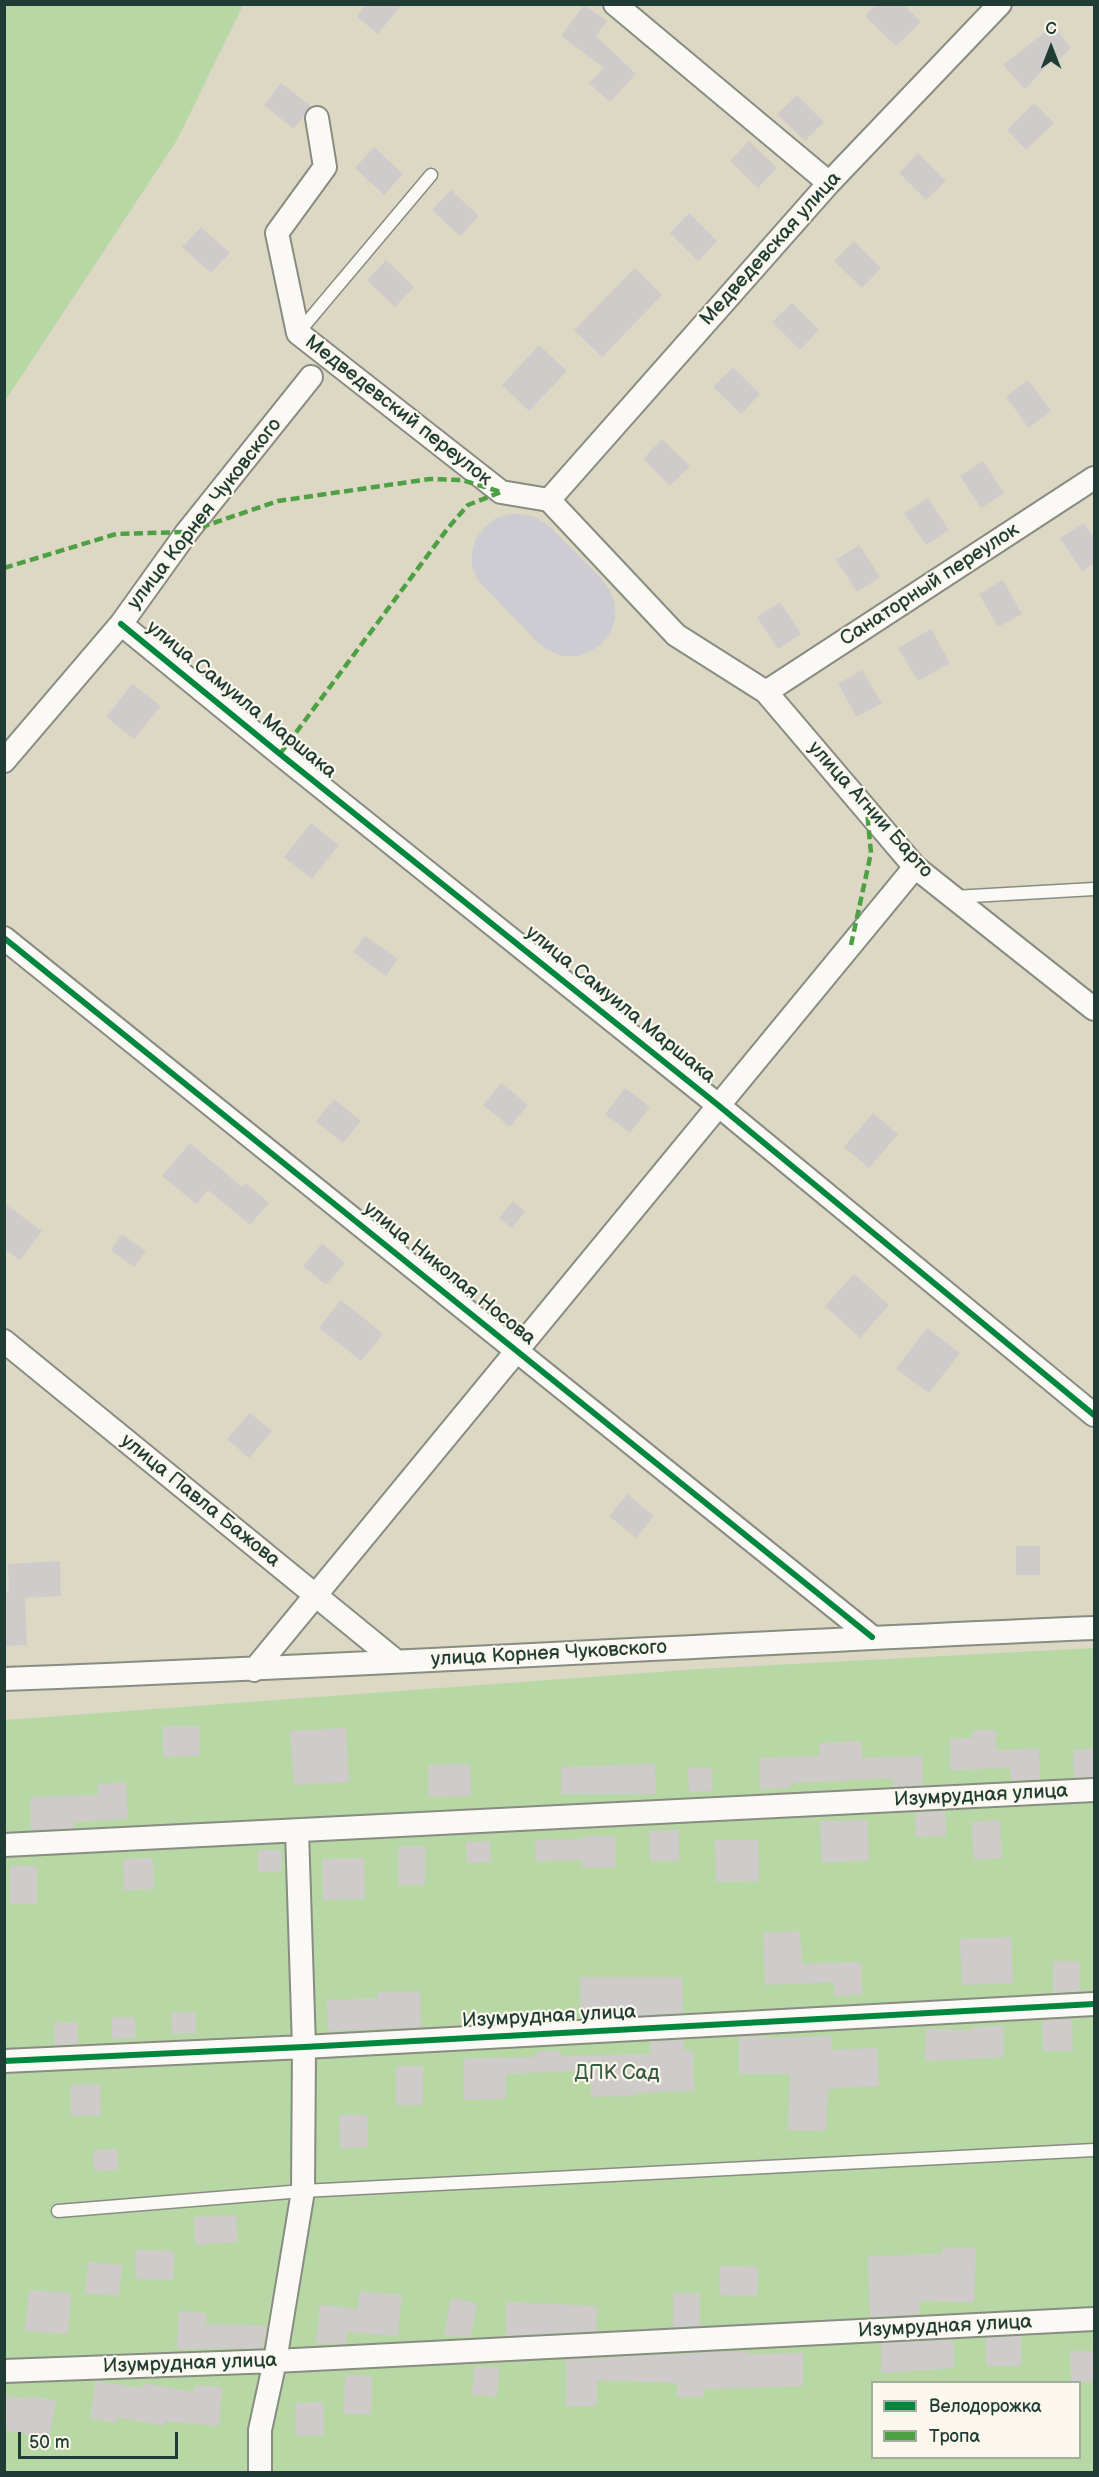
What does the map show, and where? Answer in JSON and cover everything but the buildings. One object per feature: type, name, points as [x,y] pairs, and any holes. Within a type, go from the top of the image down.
[{"type":"street","points":[[615,4],[829,183]]},
{"type":"street","name":"Медведевская улица","points":[[549,500],[829,183],[1000,4]]},
{"type":"street","name":"Медведевский переулок","points":[[316,118],[325,167],[277,233],[298,333],[501,492],[549,500]]},
{"type":"street","name":"улица Корнея Чуковского","points":[[4,760],[121,624],[187,532],[311,377]]},
{"type":"street","name":"Санаторный переулок","points":[[766,692],[1095,478]]},
{"type":"street","name":"улица Агнии Барто","points":[[549,500],[676,635],[766,692],[915,867],[1095,1009]]},
{"type":"street","name":"улица Самуила Маршака","points":[[121,624],[308,777],[718,1105],[1095,1415]]},
{"type":"street","points":[[254,1670],[915,867]]},
{"type":"street","name":"улица Николая Носова","points":[[4,938],[872,1637]]},
{"type":"street","name":"улица Павла Бажова","points":[[4,1341],[396,1661]]},
{"type":"street","name":"улица Корнея Чуковского","points":[[4,1679],[254,1670],[872,1637],[1095,1628]]},
{"type":"street","name":"Изумрудная улица","points":[[4,1845],[1095,1790]]},
{"type":"street","points":[[260,2472],[260,2430],[275,2361],[303,2191],[304,2048],[297,1831]]},
{"type":"street","name":"Изумрудная улица","points":[[4,2061],[304,2048],[1095,2004]]},
{"type":"street","name":"Изумрудная улица","points":[[4,2372],[275,2361],[1095,2319]]},
{"type":"lane","points":[[298,333],[431,175]]},
{"type":"lane","points":[[953,897],[1095,889]]},
{"type":"lane","points":[[58,2211],[303,2191],[1095,2150]]},
{"type":"shaded area","points":[[510,514],[524,514],[537,518],[549,526],[610,590],[615,603],[615,618],[611,631],[602,643],[591,651],[578,656],[563,656],[550,651],[538,643],[477,579],[472,566],[472,552],[476,538],[496,518]]},
{"type":"green space","points":[[5,4],[243,5],[177,140],[5,401]]},
{"type":"green space","name":"ДПК Сад","points":[[1094,1648],[1094,2472],[5,2472],[5,1720],[699,1669]]},
{"type":"marked path","points":[[4,568],[116,534],[187,532],[278,501],[430,479],[462,480],[501,492]]},
{"type":"marked path","points":[[280,754],[448,528],[468,505],[501,492]]},
{"type":"marked path","points":[[851,945],[871,853],[867,811]]},
{"type":"cycle path","points":[[121,624],[718,1105],[1094,1415]]},
{"type":"cycle path","points":[[4,938],[872,1637]]},
{"type":"cycle path","points":[[4,2061],[1094,2004]]}]
